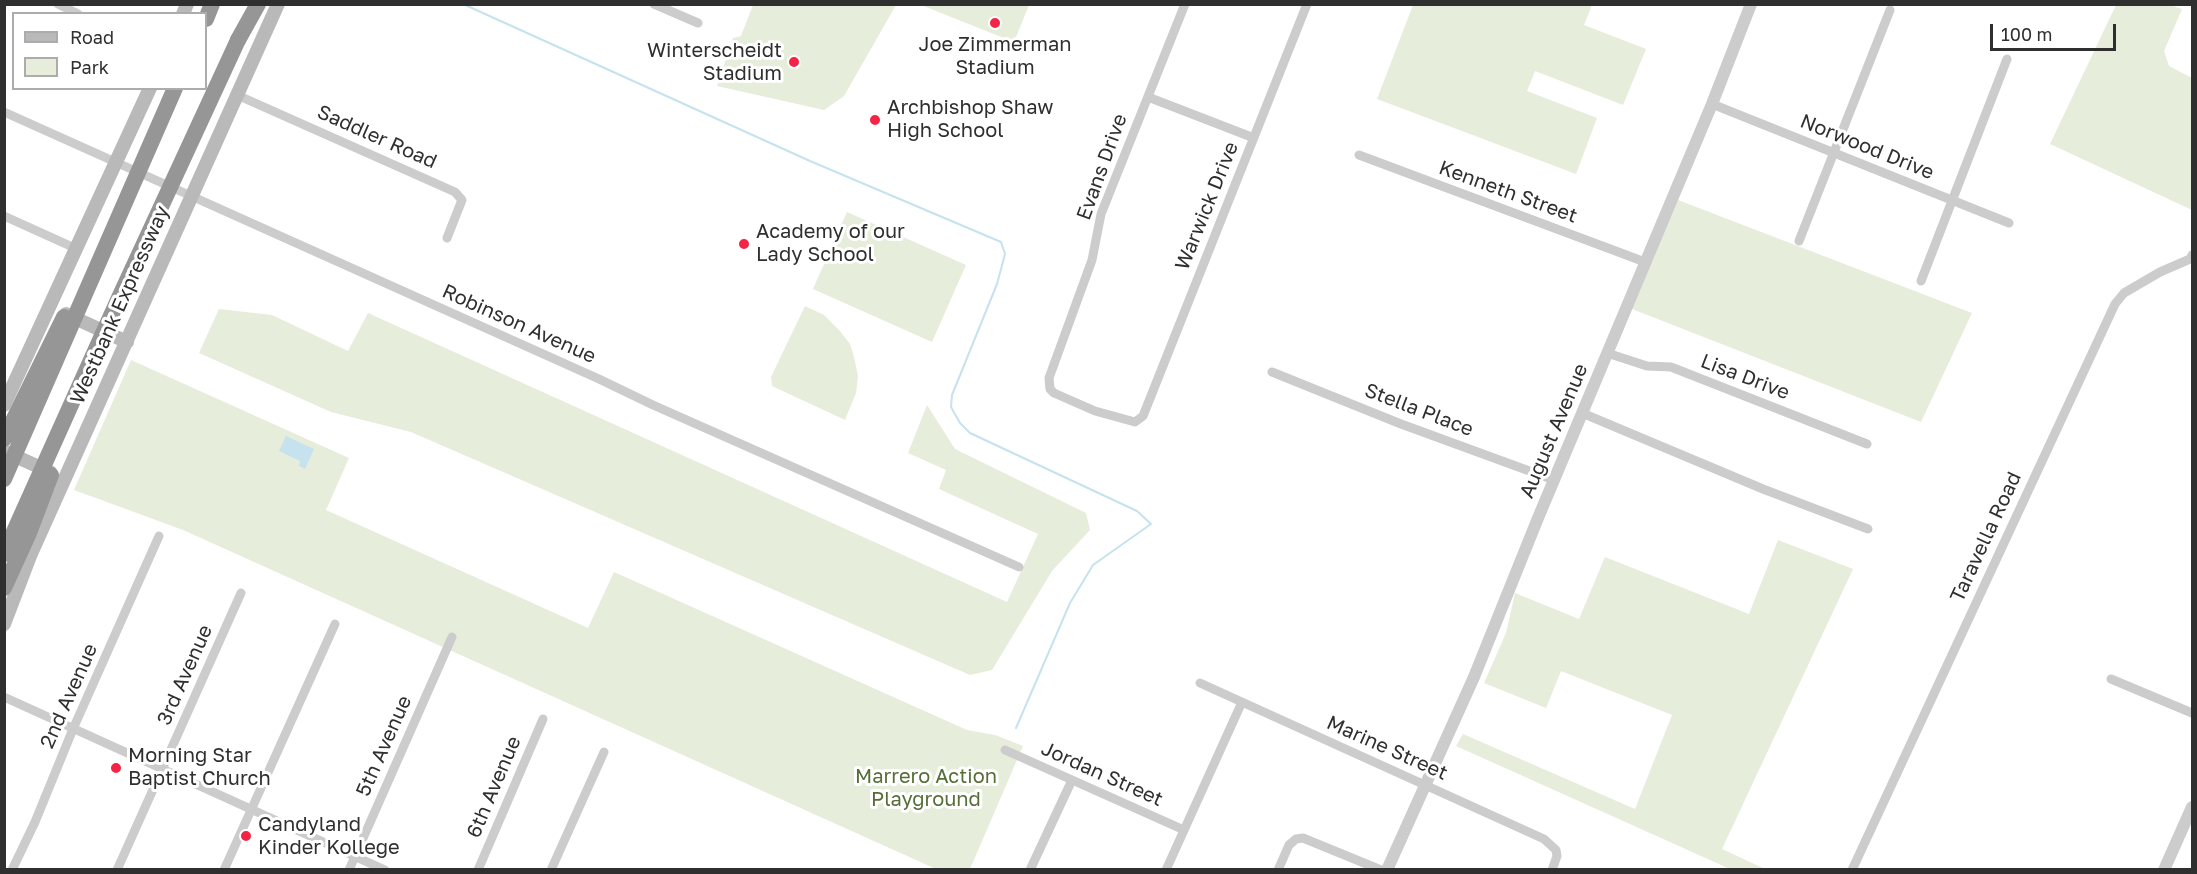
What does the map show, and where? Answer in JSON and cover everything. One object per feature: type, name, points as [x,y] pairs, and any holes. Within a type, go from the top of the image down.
[{"type":"highway","name":"Westbank Expressway","points":[[4,554],[253,4]]},
{"type":"highway","points":[[238,40],[258,4]]},
{"type":"highway","name":"Westbank Expressway","points":[[4,479],[174,90]]},
{"type":"highway","points":[[4,439],[111,219],[124,203]]},
{"type":"highway","points":[[4,588],[29,533],[118,300]]},
{"type":"main road","name":"Westbank Expressway","points":[[4,624],[30,556],[279,4]]},
{"type":"main road","points":[[4,405],[149,90]]},
{"type":"main road","points":[[50,307],[127,342]]},
{"type":"main road","points":[[4,451],[65,479]]},
{"type":"street","points":[[58,4],[74,12]]},
{"type":"street","points":[[654,4],[698,23]]},
{"type":"street","name":"Evans Drive","points":[[1139,421],[1135,422],[1095,411],[1054,393],[1050,389],[1049,378],[1092,260],[1101,214],[1185,4]]},
{"type":"street","name":"Warwick Drive","points":[[1139,421],[1143,416],[1307,4]]},
{"type":"street","name":"August Avenue","points":[[1387,870],[1474,677],[1712,104],[1751,4]]},
{"type":"street","points":[[1799,241],[1890,10]]},
{"type":"street","points":[[1921,280],[2007,59]]},
{"type":"street","name":"Saddler Road","points":[[237,95],[455,192],[462,200],[447,238]]},
{"type":"street","points":[[1148,97],[1254,138]]},
{"type":"street","name":"Norwood Drive","points":[[1712,104],[2009,223]]},
{"type":"street","name":"Robinson Avenue","points":[[4,112],[653,405],[1019,567]]},
{"type":"street","name":"Kenneth Street","points":[[1359,155],[1645,262]]},
{"type":"street","points":[[4,216],[77,249]]},
{"type":"street","name":"Taravella Road","points":[[1852,870],[2115,304],[2124,293],[2160,272],[2190,259],[2193,255]]},
{"type":"street","name":"Lisa Drive","points":[[1608,354],[1647,366],[1671,367],[1867,444]]},
{"type":"street","name":"Stella Place","points":[[1272,372],[1401,424],[1554,480]]},
{"type":"street","points":[[1582,413],[1763,489],[1868,529]]},
{"type":"street","name":"2nd Avenue","points":[[12,870],[159,536]]},
{"type":"street","name":"3rd Avenue","points":[[117,870],[241,593]]},
{"type":"street","points":[[224,870],[335,624]]},
{"type":"street","name":"5th Avenue","points":[[349,870],[452,637]]},
{"type":"street","points":[[2111,679],[2193,713]]},
{"type":"street","name":"Marine Street","points":[[1200,683],[1544,839],[1556,850],[1557,856],[1552,870]]},
{"type":"street","points":[[4,698],[385,870]]},
{"type":"street","points":[[1166,870],[1242,702]]},
{"type":"street","name":"6th Avenue","points":[[478,870],[543,719]]},
{"type":"street","name":"Jordan Street","points":[[1005,750],[1184,830]]},
{"type":"street","points":[[551,870],[604,752]]},
{"type":"street","points":[[1030,870],[1072,780]]},
{"type":"street","points":[[2164,870],[2193,807]]},
{"type":"street","points":[[1278,870],[1289,845],[1296,839],[1303,838],[1382,870]]},
{"type":"green space","name":"Winterscheidt Stadium","points":[[753,4],[896,5],[844,96],[824,110],[717,86],[733,38],[741,36]]},
{"type":"green space","name":"Joe Zimmerman Stadium","points":[[1029,4],[1014,42],[921,5]]},
{"type":"green space","points":[[1413,5],[1592,5],[1584,25],[1646,49],[1623,105],[1535,71],[1527,91],[1597,118],[1576,174],[1377,99]]},
{"type":"green space","points":[[2116,5],[2170,5],[2182,9],[2164,51],[2169,66],[2192,78],[2192,210],[2050,144]]},
{"type":"green space","points":[[1678,200],[1972,313],[1921,422],[1632,309]]},
{"type":"green space","points":[[847,212],[966,265],[932,342],[813,289]]},
{"type":"green space","points":[[805,306],[824,315],[850,344],[858,376],[856,393],[845,420],[772,386],[771,377]]},
{"type":"green space","points":[[219,309],[272,315],[348,351],[368,313],[1007,602],[1038,534],[939,489],[946,470],[908,453],[927,405],[955,449],[1086,513],[1090,530],[1052,571],[992,670],[970,675],[411,432],[331,412],[199,353]]},
{"type":"green space","name":"Marrero Action Playground","points":[[131,360],[349,458],[326,510],[588,628],[614,572],[967,730],[995,735],[1023,746],[970,869],[936,869],[183,530],[74,490]]},
{"type":"green space","points":[[1778,540],[1853,569],[1722,849],[1765,869],[1730,869],[1456,746],[1463,734],[1635,809],[1672,715],[1561,671],[1546,708],[1484,683],[1506,633],[1515,593],[1579,619],[1605,557],[1749,614]]},
{"type":"water","points":[[286,436],[314,449],[305,469],[299,466],[300,461],[279,451]]},
{"type":"waterway","points":[[463,4],[810,161],[1001,242],[1005,254],[997,284],[952,395],[951,407],[960,423],[970,433],[1137,511],[1151,524],[1093,565],[1070,603],[1016,728]]},
{"type":"place","name":"Joe Zimmerman Stadium","points":[[995,23]]},
{"type":"place","name":"Winterscheidt Stadium","points":[[794,62]]},
{"type":"place","name":"Archbishop Shaw High School","points":[[875,120]]},
{"type":"place","name":"Academy of our Lady School","points":[[744,244]]},
{"type":"place","name":"Morning Star Baptist Church","points":[[116,768]]},
{"type":"place","name":"Candyland Kinder Kollege","points":[[246,836]]}]
